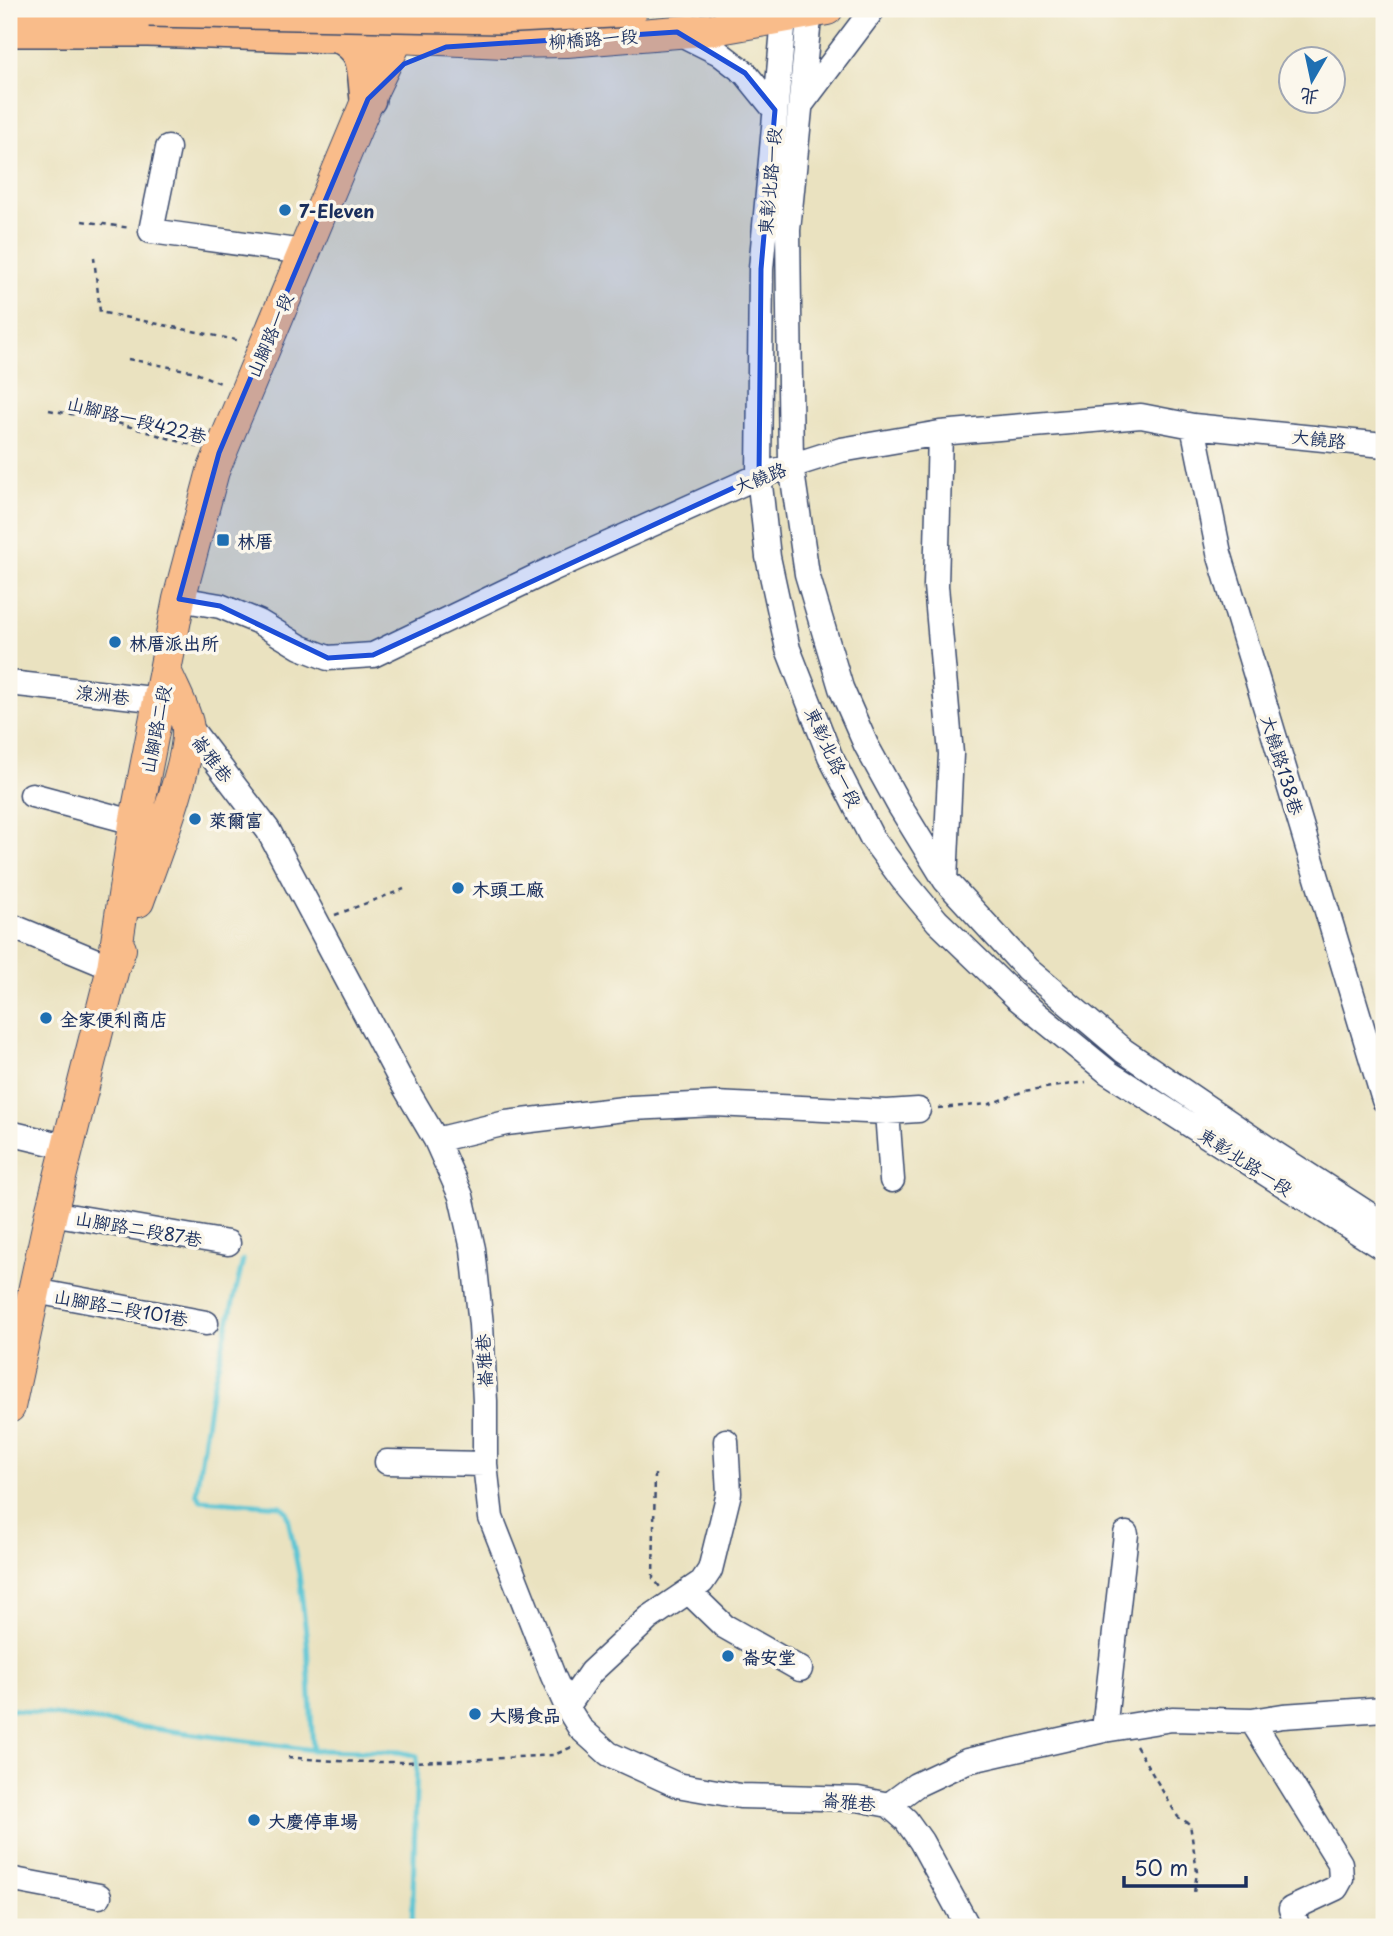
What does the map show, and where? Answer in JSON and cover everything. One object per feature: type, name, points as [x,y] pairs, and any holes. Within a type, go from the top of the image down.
[{"type":"highway","points":[[149,9],[499,16],[630,9]]},
{"type":"highway","points":[[9,29],[161,29],[339,35],[405,23]]},
{"type":"highway","points":[[339,35],[352,42],[362,54],[368,99]]},
{"type":"main road","name":"柳橋路一段","points":[[405,23],[503,42],[567,41],[677,32],[803,11]]},
{"type":"main road","name":"山腳路一段","points":[[163,687],[179,598],[219,453],[368,99],[405,23]]},
{"type":"main road","points":[[368,99],[404,64],[446,47],[503,42]]},
{"type":"main road","name":"山腳路二段","points":[[149,827],[185,756],[188,725],[163,687]]},
{"type":"main road","name":"山腳路二段","points":[[10,1393],[51,1213],[149,827],[163,687]]},
{"type":"street","points":[[801,104],[873,9]]},
{"type":"street","name":"東彰北路一段","points":[[803,11],[801,104],[788,230],[791,466],[807,574],[841,688],[866,746],[945,880],[1027,969],[1124,1051],[1384,1224]]},
{"type":"street","name":"東彰北路一段","points":[[803,11],[775,110],[761,268],[759,476],[768,556],[788,649],[830,756],[872,838],[903,880],[937,921],[1017,998],[1109,1073],[1384,1249]]},
{"type":"street","points":[[677,32],[719,53],[745,73],[775,110]]},
{"type":"street","points":[[169,148],[151,230],[304,252]]},
{"type":"street","name":"大饒路","points":[[179,598],[220,606],[259,622],[300,647],[328,658],[373,655],[540,575],[759,476],[841,450],[940,433],[1141,416],[1193,426],[1384,445]]},
{"type":"street","name":"大饒路138巷","points":[[1193,426],[1219,553],[1384,1100]]},
{"type":"street","points":[[940,433],[936,586],[951,754],[945,880]]},
{"type":"street","name":"湶洲巷","points":[[9,683],[163,687]]},
{"type":"street","name":"崙雅巷","points":[[188,725],[268,830],[399,1077],[436,1140],[461,1196],[473,1249],[481,1325],[485,1464],[491,1518],[553,1676],[580,1728],[622,1760],[677,1785],[740,1796],[859,1799],[889,1805],[906,1820],[921,1841],[968,1927]]},
{"type":"street","points":[[32,795],[149,827]]},
{"type":"street","points":[[9,925],[113,968]]},
{"type":"street","points":[[436,1140],[506,1123],[632,1108],[715,1104],[887,1112],[918,1110]]},
{"type":"street","points":[[887,1112],[892,1180]]},
{"type":"street","points":[[9,1133],[68,1147]]},
{"type":"street","name":"山腳路二段87巷","points":[[51,1213],[228,1243]]},
{"type":"street","name":"山腳路二段101巷","points":[[35,1291],[206,1323]]},
{"type":"street","points":[[568,1707],[591,1672],[649,1618],[702,1582],[706,1576],[729,1493],[726,1441]]},
{"type":"street","points":[[387,1462],[485,1464]]},
{"type":"street","points":[[1115,1729],[1126,1534]]},
{"type":"street","points":[[680,1598],[800,1669]]},
{"type":"street","name":"崙雅巷","points":[[889,1805],[916,1785],[967,1761],[1115,1729],[1172,1719],[1252,1721],[1283,1716],[1384,1709]]},
{"type":"street","points":[[1252,1721],[1340,1863],[1341,1879],[1336,1888],[1291,1909],[1298,1927]]},
{"type":"street","points":[[9,1880],[99,1896]]},
{"type":"path","points":[[82,221],[151,230]]},
{"type":"path","points":[[94,257],[100,312],[264,346]]},
{"type":"path","points":[[128,359],[191,371],[244,393]]},
{"type":"path","name":"山腳路一段422巷","points":[[49,410],[114,422],[219,453]]},
{"type":"path","points":[[317,922],[404,889]]},
{"type":"path","points":[[918,1110],[990,1104],[1024,1091],[1086,1082]]},
{"type":"path","points":[[655,1474],[653,1578],[680,1598]]},
{"type":"path","points":[[1115,1729],[1178,1817],[1190,1824],[1197,1872],[1194,1893]]},
{"type":"path","points":[[288,1757],[321,1761],[407,1763],[554,1755],[591,1739]]},
{"type":"highlighted area","points":[[677,32],[745,73],[775,110],[761,269],[759,476],[373,655],[328,658],[220,606],[179,599],[219,453],[368,99],[404,64],[446,47],[503,42]]},
{"type":"waterway","points":[[243,1260],[210,1399],[196,1493],[201,1500],[281,1506],[287,1512],[299,1574],[307,1642],[313,1750]]},
{"type":"waterway","points":[[9,1709],[313,1750],[399,1752],[417,1756],[412,1927]]},
{"type":"place","name":"7-Eleven","points":[[285,210]]},
{"type":"place","name":"林厝","points":[[223,540]]},
{"type":"place","name":"林厝派出所","points":[[115,642]]},
{"type":"place","name":"萊爾富","points":[[195,819]]},
{"type":"place","name":"木頭工廠","points":[[458,888]]},
{"type":"place","name":"全家便利商店","points":[[46,1018]]},
{"type":"place","name":"崙安堂","points":[[728,1656]]},
{"type":"place","name":"大陽食品","points":[[475,1714]]},
{"type":"place","name":"大慶停車場","points":[[254,1820]]}]
